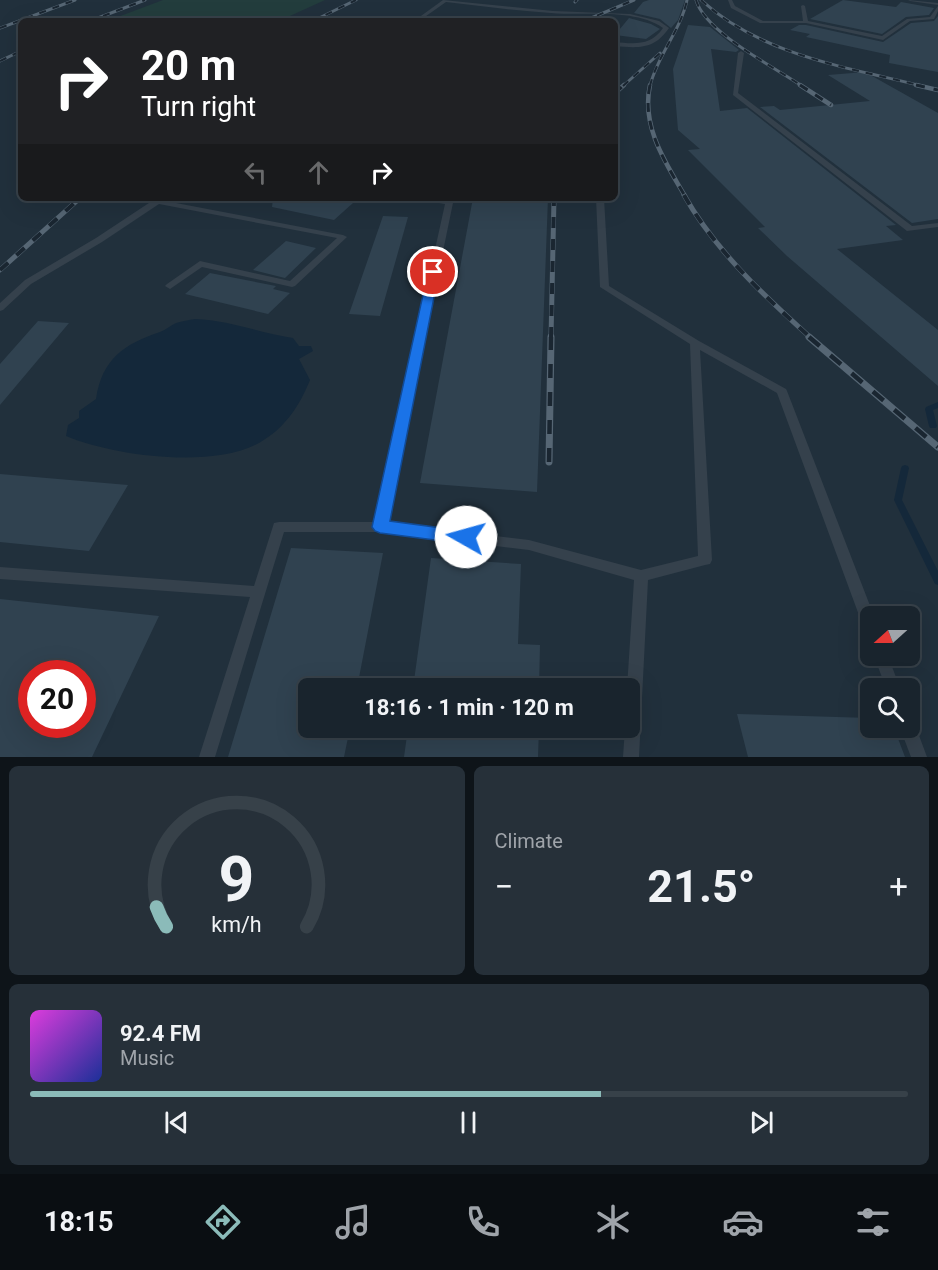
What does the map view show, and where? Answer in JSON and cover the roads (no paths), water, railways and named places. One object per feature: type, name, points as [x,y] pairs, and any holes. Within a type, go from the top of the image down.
[{"type":"lane","points":[[420,18],[446,0],[555,12],[621,15],[655,20],[666,28],[658,39],[650,44],[644,46],[618,44]]},
{"type":"lane","points":[[730,0],[733,7],[762,22],[806,22],[884,38],[909,20],[932,18],[938,6],[910,0]]},
{"type":"lane","points":[[803,6],[806,22]]},
{"type":"lane","points":[[741,52],[735,94],[910,229],[938,225]]},
{"type":"lane","points":[[0,308],[28,282],[157,201]]},
{"type":"lane","points":[[170,201],[343,237],[292,284],[200,264],[170,286]]},
{"type":"lane","points":[[380,527],[449,201]]},
{"type":"lane","points":[[600,201],[604,286],[695,343],[782,391],[863,606]]},
{"type":"lane","points":[[207,757],[279,527],[380,527],[529,545],[641,576],[705,560],[695,343]]},
{"type":"lane","points":[[0,573],[259,592]]},
{"type":"lane","points":[[631,757],[641,576]]},
{"type":"lane","points":[[912,738],[919,757]]},
{"type":"water","points":[[195,319],[220,322],[293,338],[299,346],[311,346],[313,351],[299,359],[310,380],[296,408],[284,424],[259,443],[239,451],[216,456],[163,457],[136,454],[66,436],[68,425],[79,418],[79,411],[96,399],[103,373],[117,355],[136,342],[176,323]]},
{"type":"waterway","points":[[933,426],[929,409],[938,405]]},
{"type":"waterway","points":[[905,468],[898,500],[938,581]]},
{"type":"railway","points":[[27,18],[75,0]]},
{"type":"railway","points":[[98,18],[145,0]]},
{"type":"railway","points":[[319,18],[356,0]]},
{"type":"railway","points":[[591,18],[634,0]]},
{"type":"railway","points":[[650,86],[658,64],[680,22],[687,0]]},
{"type":"railway","points":[[696,0],[702,12],[726,36],[802,86]]},
{"type":"railway","points":[[701,0],[725,19],[777,46],[834,65],[922,86]]},
{"type":"railway","points":[[0,28],[18,21]]},
{"type":"railway","points":[[0,61],[18,52]]},
{"type":"railway","points":[[623,86],[660,53]]},
{"type":"railway","points":[[618,90],[624,85]]},
{"type":"railway","points":[[650,85],[648,100],[652,129],[663,157],[685,196]]},
{"type":"railway","points":[[800,85],[831,105]]},
{"type":"railway","points":[[916,85],[938,90]]},
{"type":"railway","points":[[684,195],[710,235],[725,253],[758,289],[811,338]]},
{"type":"railway","points":[[0,270],[77,201]]},
{"type":"railway","points":[[551,338],[554,201]]},
{"type":"railway","points":[[549,462],[551,337]]},
{"type":"railway","points":[[809,337],[938,447]]}]
